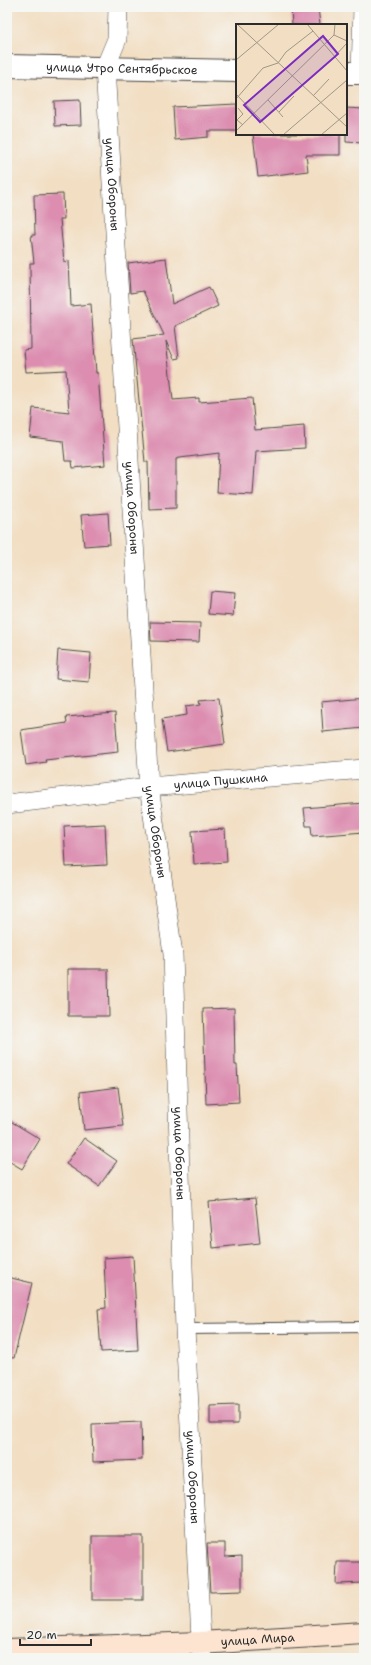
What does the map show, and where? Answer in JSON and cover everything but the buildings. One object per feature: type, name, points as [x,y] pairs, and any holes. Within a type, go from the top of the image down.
[{"type":"main road","name":"улица Мира","points":[[7,1650],[201,1651],[364,1633]]},
{"type":"street","name":"улица Обороны","points":[[118,7],[117,39],[105,68],[150,787],[174,954],[184,1329],[201,1651]]},
{"type":"street","points":[[357,73],[363,7]]},
{"type":"street","name":"улица Утро Сентябрьское","points":[[7,66],[236,71]]},
{"type":"street","name":"улица Пушкина","points":[[7,804],[150,787],[364,769]]},
{"type":"lane","points":[[184,1329],[364,1327]]}]
